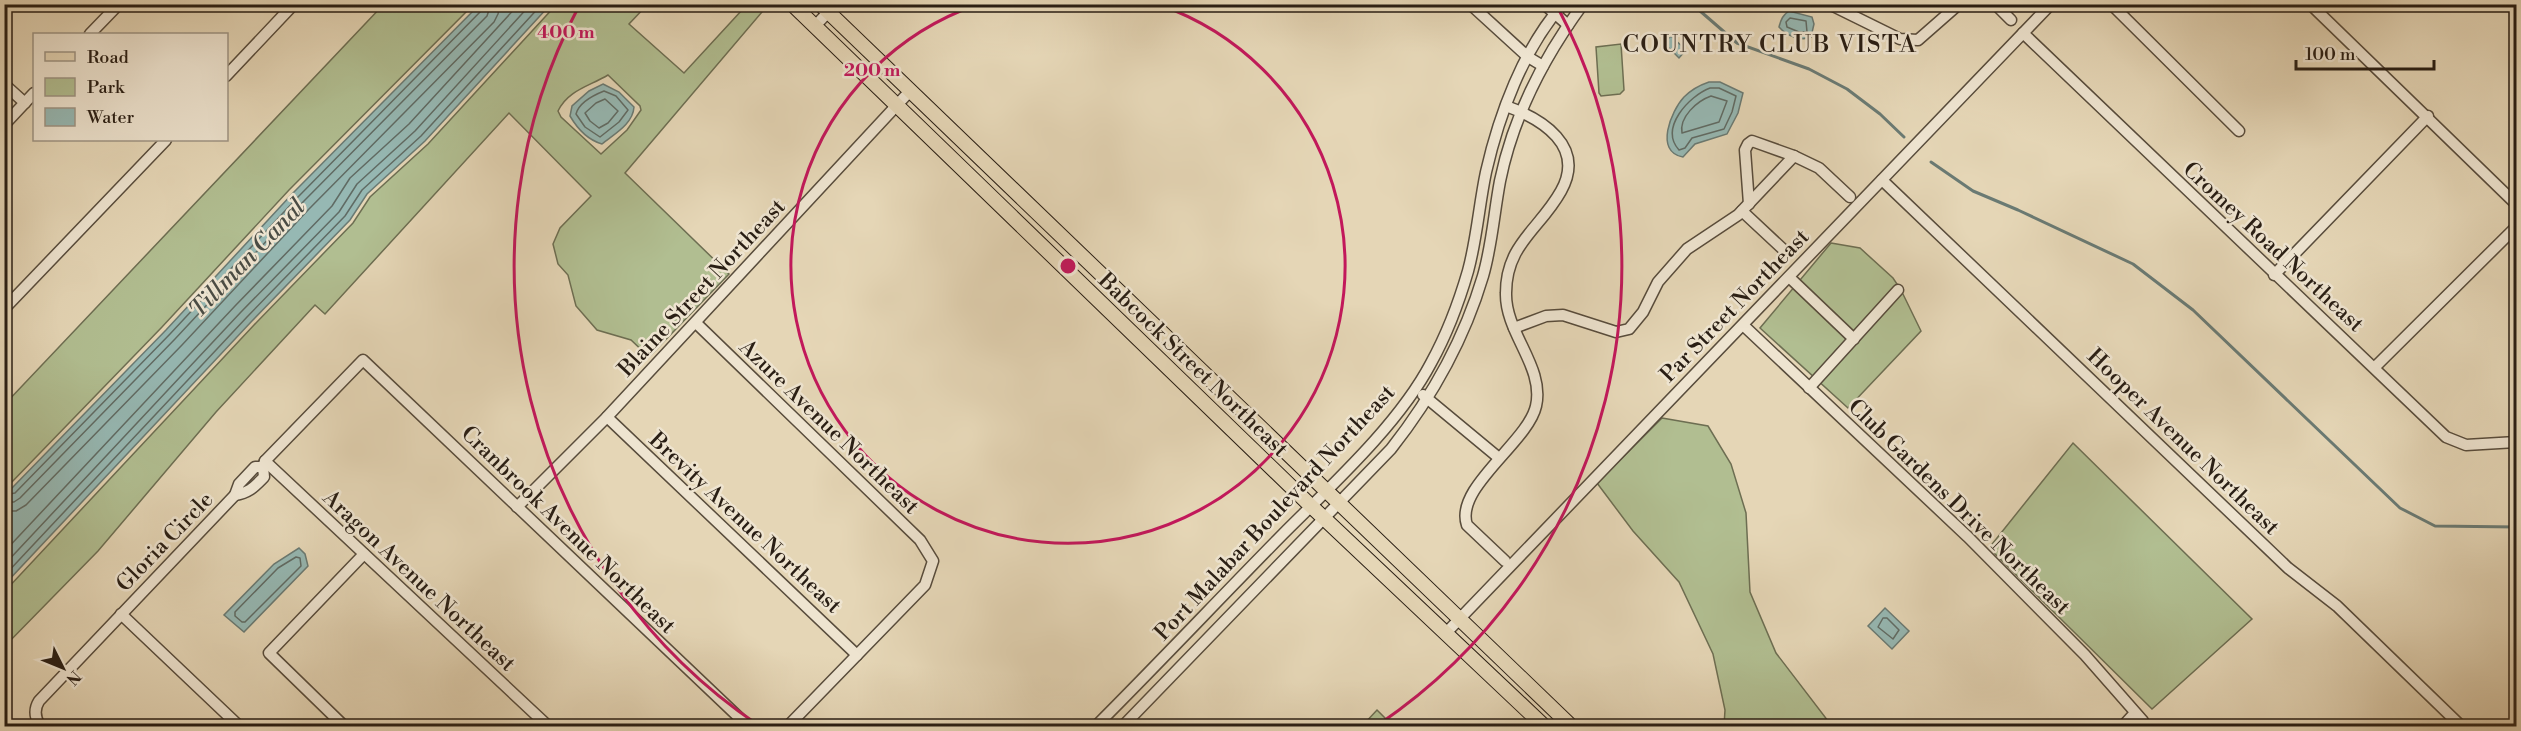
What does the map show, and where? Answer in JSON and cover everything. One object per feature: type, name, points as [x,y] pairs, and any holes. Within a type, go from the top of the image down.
[{"type":"main road","name":"Babcock Street Northeast","points":[[792,4],[1324,519],[1544,726]]},
{"type":"main road","name":"Babcock Street Northeast","points":[[828,7],[910,91],[1571,726]]},
{"type":"street","points":[[91,33],[119,4]]},
{"type":"street","points":[[228,74],[294,4]]},
{"type":"street","points":[[1470,4],[1528,57],[1543,66]]},
{"type":"street","points":[[1544,4],[1568,25]]},
{"type":"street","name":"Port Malabar Boulevard Northeast","points":[[1096,726],[1311,506],[1396,415],[1416,389],[1448,328],[1468,270],[1486,174],[1506,106],[1528,57],[1554,14],[1563,4]]},
{"type":"street","name":"Port Malabar Boulevard Northeast","points":[[1123,726],[1391,449],[1428,399],[1462,334],[1483,276],[1500,180],[1521,111],[1543,66],[1583,4]]},
{"type":"street","points":[[1829,4],[1900,39],[1918,40],[1959,4]]},
{"type":"street","points":[[1995,4],[2011,20]]},
{"type":"street","name":"Par Street Northeast","points":[[1446,633],[2051,4]]},
{"type":"street","points":[[2111,4],[2239,131]]},
{"type":"street","points":[[2310,4],[2517,204]]},
{"type":"street","points":[[814,27],[828,7]]},
{"type":"street","name":"Cromey Road Northeast","points":[[2023,33],[2446,437],[2466,445],[2517,442]]},
{"type":"street","points":[[4,84],[25,103]]},
{"type":"street","name":"Blaine Street Northeast","points":[[517,507],[696,323],[910,91]]},
{"type":"street","points":[[4,125],[33,94]]},
{"type":"street","points":[[1505,561],[1467,525],[1464,517],[1468,501],[1499,458],[1522,432],[1536,406],[1536,382],[1514,328],[1506,295],[1510,264],[1522,241],[1560,192],[1565,182],[1567,165],[1566,153],[1561,141],[1551,129],[1521,111],[1506,106]]},
{"type":"street","points":[[2274,275],[2428,116]]},
{"type":"street","points":[[4,309],[165,141]]},
{"type":"street","points":[[1787,253],[1746,207],[1745,150],[1748,144],[1752,141],[1761,142],[1819,168],[1850,197]]},
{"type":"street","points":[[1514,328],[1546,316],[1563,315],[1616,332],[1625,332],[1636,323],[1658,282],[1687,249],[1746,207],[1794,156]]},
{"type":"street","name":"Hooper Avenue Northeast","points":[[1882,180],[2288,568],[2337,606],[2462,726]]},
{"type":"street","points":[[2375,368],[2517,227]]},
{"type":"street","points":[[1789,277],[1854,339]]},
{"type":"street","points":[[1809,388],[1898,290]]},
{"type":"street","name":"Azure Avenue Northeast","points":[[696,323],[920,540],[933,561],[926,585],[857,655]]},
{"type":"street","name":"Club Gardens Drive Northeast","points":[[1743,325],[1968,537],[2085,655],[2139,717],[2123,726]]},
{"type":"street","name":"Cranbrook Avenue Northeast","points":[[264,464],[363,360],[748,726]]},
{"type":"street","points":[[1416,389],[1499,458]]},
{"type":"street","name":"Brevity Avenue Northeast","points":[[607,417],[857,655]]},
{"type":"street","name":"Gloria Circle","points":[[40,726],[35,707],[39,701],[235,495],[247,494],[264,477],[264,464]]},
{"type":"street","name":"Aragon Avenue Northeast","points":[[264,464],[548,726]]},
{"type":"street","points":[[344,726],[269,653],[364,554]]},
{"type":"street","name":"Gloria Circle","points":[[121,614],[238,726]]},
{"type":"street","points":[[788,726],[857,655]]},
{"type":"green space","points":[[383,5],[473,5],[289,190],[162,327],[9,485],[5,485],[5,404]]},
{"type":"green space","points":[[556,5],[647,5],[629,24],[684,73],[742,10],[737,5],[768,5],[625,173],[729,274],[649,357],[631,340],[597,330],[576,306],[568,275],[558,264],[553,244],[560,228],[591,196],[509,113],[325,314],[315,305],[216,412],[98,551],[5,646],[5,591],[254,325],[353,223],[370,197],[428,144]],"holes":[[[608,75],[640,106],[641,110],[627,130],[601,154],[561,117],[558,111],[573,93]]]},
{"type":"green space","points":[[1621,44],[1624,90],[1620,94],[1601,96],[1596,47]]},
{"type":"green space","points":[[1831,243],[1860,248],[1893,278],[1921,331],[1848,408],[1760,328]]},
{"type":"green space","points":[[1662,418],[1708,426],[1731,464],[1746,513],[1750,592],[1776,653],[1828,721],[1835,726],[1724,726],[1725,710],[1713,654],[1679,582],[1633,531],[1597,483]]},
{"type":"green space","points":[[2073,443],[2252,619],[2152,709],[1989,548]]},
{"type":"green space","points":[[1377,710],[1393,726],[1362,726]]},
{"type":"water","name":"Tillman Canal","points":[[479,5],[550,5],[425,141],[367,194],[350,220],[5,584],[5,489],[11,489],[166,330],[293,193]]},
{"type":"water","points":[[1789,11],[1812,17],[1814,24],[1811,37],[1802,39],[1793,37],[1779,27],[1782,18]]},
{"type":"water","points":[[1671,36],[1686,50],[1679,58],[1664,43]]},
{"type":"water","points":[[1709,82],[1720,82],[1743,93],[1738,113],[1727,134],[1695,144],[1683,157],[1674,154],[1667,140],[1674,112],[1687,94]]},
{"type":"water","points":[[603,84],[619,92],[634,107],[627,124],[602,144],[583,133],[570,116],[572,106],[589,91]]},
{"type":"water","points":[[299,548],[305,554],[308,566],[244,632],[224,615],[274,564]]},
{"type":"water","points":[[1885,608],[1909,631],[1892,649],[1868,626]]},
{"type":"waterway","points":[[1692,4],[1737,43],[1809,69],[1847,89],[1880,114],[1904,137]]},
{"type":"waterway","points":[[1931,162],[1973,191],[2133,264],[2193,310],[2400,508],[2435,526],[2516,527]]},
{"type":"district","name":"COUNTRY CLUB VISTA","points":[[1770,44]]}]
